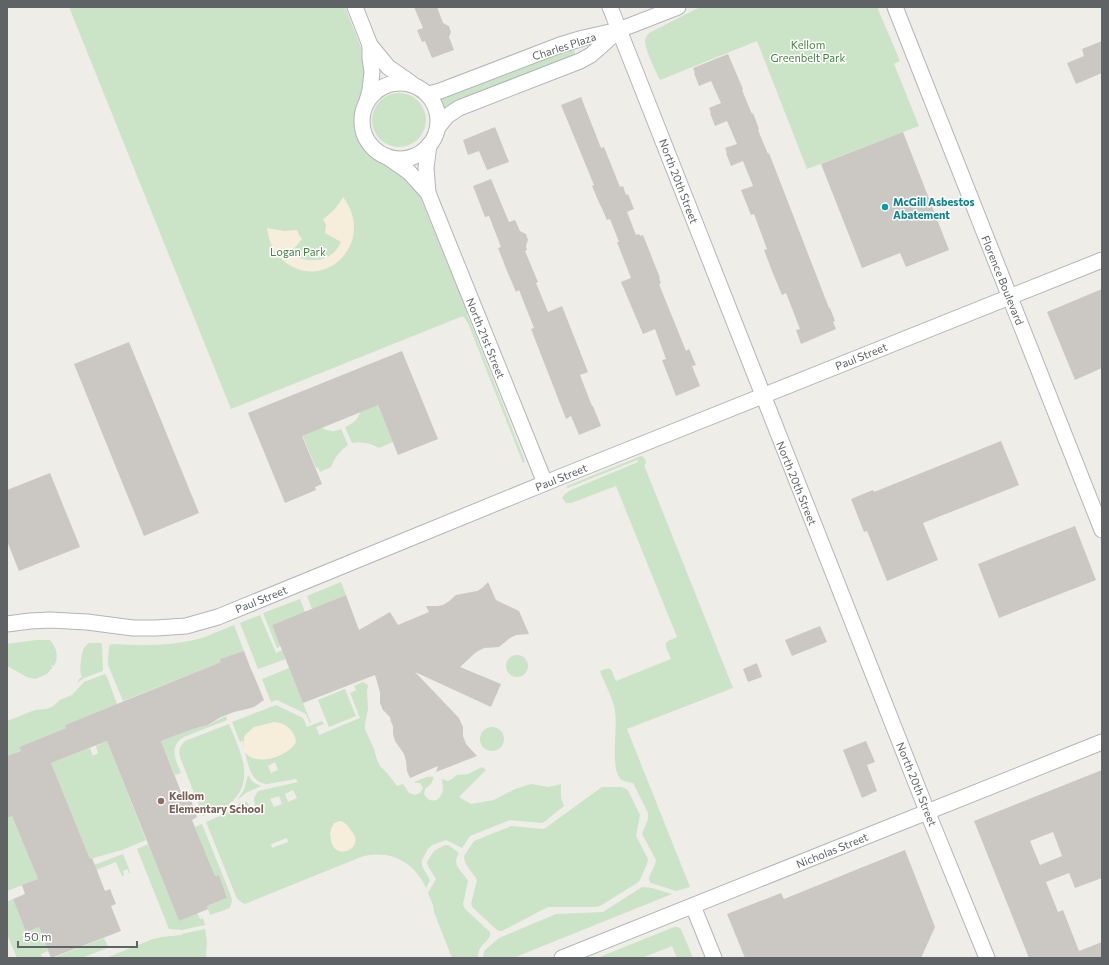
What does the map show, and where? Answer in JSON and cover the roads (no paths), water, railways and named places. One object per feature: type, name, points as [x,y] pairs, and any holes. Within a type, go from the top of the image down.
[{"type":"street","points":[[355,7],[370,45],[388,67],[411,84]]},
{"type":"street","name":"North 20th Street","points":[[610,7],[986,958]]},
{"type":"street","points":[[619,30],[678,7]]},
{"type":"street","name":"Florence Boulevard","points":[[895,7],[1102,530]]},
{"type":"street","name":"Charles Plaza","points":[[428,94],[440,91],[560,45],[619,30]]},
{"type":"street","name":"Charles Plaza","points":[[438,127],[447,116],[459,108],[568,66],[591,55],[619,30]]},
{"type":"street","points":[[370,45],[372,72],[370,90],[362,116],[364,133],[375,150],[409,172],[428,193]]},
{"type":"street","points":[[366,103],[379,89],[386,85],[401,82],[419,87],[428,94],[439,115],[435,138],[422,153],[409,158],[400,159],[386,156]]},
{"type":"street","points":[[428,193],[426,168],[429,145]]},
{"type":"street","name":"North 21st Street","points":[[428,193],[545,483]]},
{"type":"street","name":"Paul Street","points":[[7,624],[50,620],[87,622],[133,628],[156,628],[186,626],[225,614],[545,483],[1102,260]]},
{"type":"street","name":"Nicholas Street","points":[[562,958],[1102,742]]},
{"type":"street","points":[[693,906],[714,958]]},
{"type":"place","name":"McGill Asbestos Abatement","points":[[885,207]]},
{"type":"place","name":"Kellom Elementary School","points":[[161,801]]},
{"type":"park label","name":"Kellom Greenbelt Park","points":[[808,50]]},
{"type":"park label","name":"Logan Park","points":[[298,251]]}]
